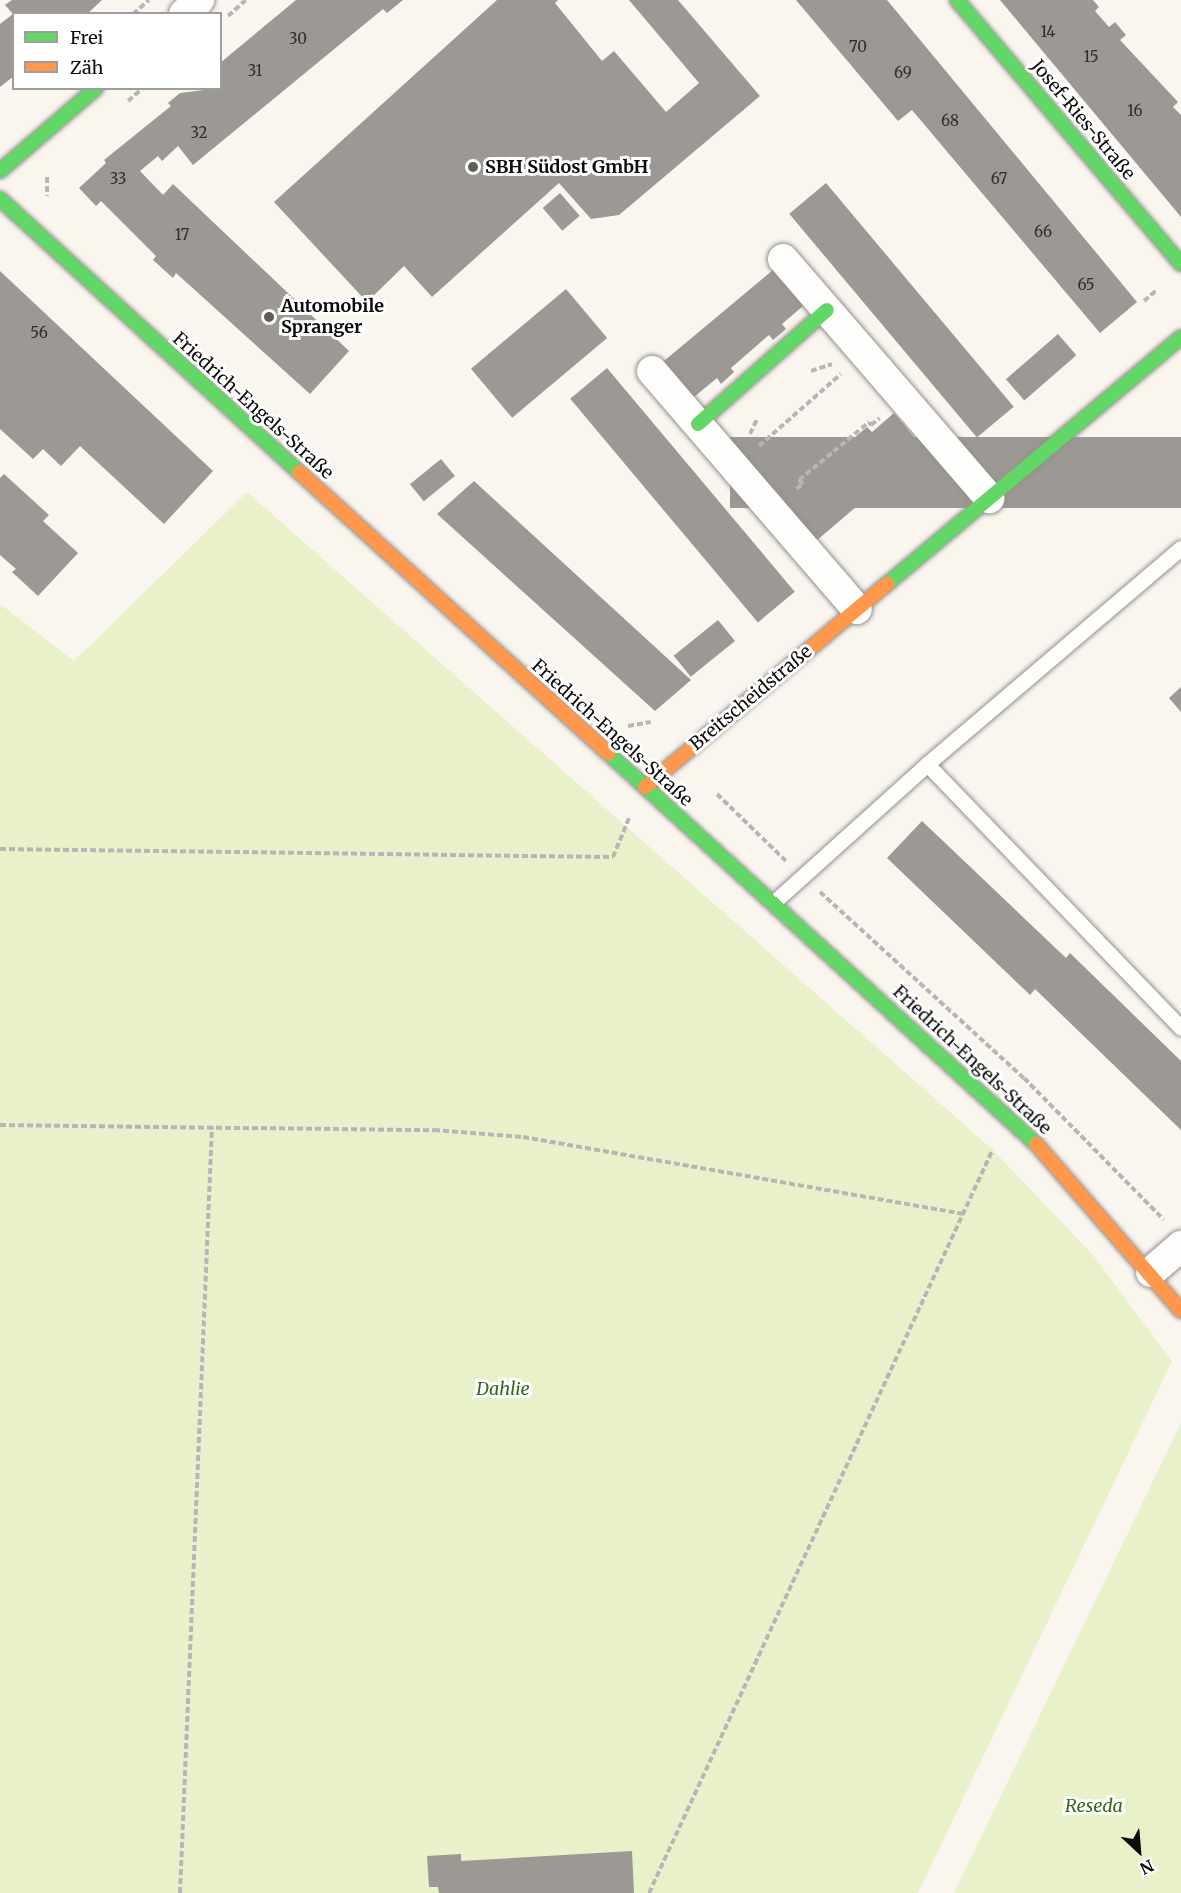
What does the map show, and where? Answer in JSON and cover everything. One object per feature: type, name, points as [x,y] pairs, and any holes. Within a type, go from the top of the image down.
[{"type":"street","points":[[186,12],[200,0]]},
{"type":"street","name":"Josef-Ries-Straße","points":[[957,0],[1181,264]]},
{"type":"street","points":[[0,171],[94,90]]},
{"type":"street","name":"Friedrich-Engels-Straße","points":[[0,199],[1014,1123],[1061,1169],[1151,1272],[1181,1311]]},
{"type":"street","points":[[783,259],[989,498]]},
{"type":"street","points":[[698,424],[827,310]]},
{"type":"street","name":"Breitscheidstraße","points":[[645,788],[1181,337]]},
{"type":"street","points":[[652,371],[857,609]]},
{"type":"street","points":[[1151,1272],[1175,1237]]},
{"type":"lane","points":[[774,902],[927,764],[1181,548]]},
{"type":"lane","points":[[927,764],[1181,1028]]},
{"type":"path","points":[[135,12],[149,0]]},
{"type":"path","points":[[222,20],[246,0]]},
{"type":"path","points":[[126,104],[141,90]]},
{"type":"path","points":[[48,171],[46,195],[55,203]]},
{"type":"path","points":[[808,372],[864,353]]},
{"type":"path","points":[[734,467],[864,353]]},
{"type":"path","points":[[771,510],[803,484],[799,480],[903,398]]},
{"type":"path","points":[[734,467],[759,415]]},
{"type":"path","points":[[625,727],[651,722]]},
{"type":"path","points":[[717,795],[802,877],[1024,1078],[1175,1237]]},
{"type":"path","points":[[0,849],[613,857],[628,819]]},
{"type":"path","points":[[648,1893],[993,1150],[1014,1123]]},
{"type":"path","points":[[0,1125],[434,1130],[523,1137],[963,1214]]},
{"type":"path","points":[[180,1893],[212,1127]]},
{"type":"green space","name":"Dahlie","points":[[247,492],[993,1150],[1093,1255],[1172,1361],[918,1893],[0,1893],[0,604],[74,661]]},
{"type":"green space","name":"Reseda","points":[[1181,1423],[1181,1893],[954,1893]]},
{"type":"building","points":[[12,0],[102,0],[89,12],[12,13],[5,5]]},
{"type":"building","points":[[296,0],[403,0],[387,13],[383,9],[193,165],[178,146],[162,161],[158,156],[140,171],[163,195],[173,184],[349,351],[310,394],[176,273],[173,278],[153,260],[156,256],[101,201],[96,206],[79,188],[106,163],[104,160],[171,106],[168,103],[180,93],[222,90],[222,61]]},
{"type":"building","points":[[497,0],[558,0],[555,3],[602,61],[614,51],[666,112],[699,83],[629,0],[678,0],[760,96],[619,215],[591,219],[559,183],[432,297],[404,266],[367,302],[274,202]]},
{"type":"building","points":[[796,0],[887,0],[1137,302],[1100,333],[912,110],[898,121]]},
{"type":"building","points":[[1000,0],[1093,0],[1099,7],[1095,11],[1109,27],[1115,22],[1126,35],[1120,40],[1178,102],[1173,107],[1181,115],[1181,217]]},
{"type":"building","points":[[12,15],[12,78],[0,87],[0,24]]},
{"type":"building","points":[[826,183],[1014,407],[977,438],[789,214]]},
{"type":"building","points":[[560,193],[580,216],[562,231],[543,208]]},
{"type":"building","points":[[773,270],[803,306],[782,324],[786,329],[773,340],[769,335],[731,368],[734,372],[721,384],[717,378],[694,397],[664,361]]},
{"type":"building","points":[[0,271],[213,471],[164,524],[80,446],[61,466],[43,449],[33,459],[0,429]]},
{"type":"building","points":[[566,289],[607,338],[512,418],[471,369]]},
{"type":"building","points":[[1058,334],[1076,355],[1024,400],[1006,379]]},
{"type":"building","points":[[607,368],[795,592],[758,623],[570,399]]},
{"type":"building","points":[[894,413],[924,449],[816,541],[785,504],[807,486],[803,481],[815,470],[820,475],[858,443],[854,438],[867,427],[872,432]]},
{"type":"building","points":[[730,437],[1181,437],[1181,508],[730,508]]},
{"type":"building","points":[[441,459],[455,476],[424,501],[410,484]]},
{"type":"building","points":[[4,474],[49,515],[43,521],[78,553],[38,596],[12,572],[16,569],[0,555],[0,478]]},
{"type":"building","points":[[474,481],[691,680],[655,711],[437,514]]},
{"type":"building","points":[[718,620],[735,641],[691,677],[674,656]]},
{"type":"building","points":[[1181,687],[1181,712],[1169,698]]},
{"type":"building","points":[[922,821],[1066,958],[1070,953],[1181,1061],[1181,1130],[1035,989],[1030,995],[887,858]]},
{"type":"building","points":[[632,1851],[634,1893],[439,1893],[438,1887],[429,1887],[427,1856],[461,1854],[461,1861]]},
{"type":"traffic: fast","points":[[957,0],[1181,264]]},
{"type":"traffic: fast","points":[[0,171],[94,90]]},
{"type":"traffic: fast","points":[[0,199],[299,472]]},
{"type":"traffic: fast","points":[[698,424],[827,310]]},
{"type":"traffic: fast","points":[[887,584],[1181,337]]},
{"type":"traffic: fast","points":[[608,753],[1036,1144]]},
{"type":"traffic: slow","points":[[299,472],[608,753]]},
{"type":"traffic: slow","points":[[645,787],[887,584]]},
{"type":"traffic: slow","points":[[1036,1144],[1181,1311]]},
{"type":"place","name":"SBH Südost GmbH","points":[[473,167]]},
{"type":"place","name":"Automobile Spranger","points":[[269,317]]}]
